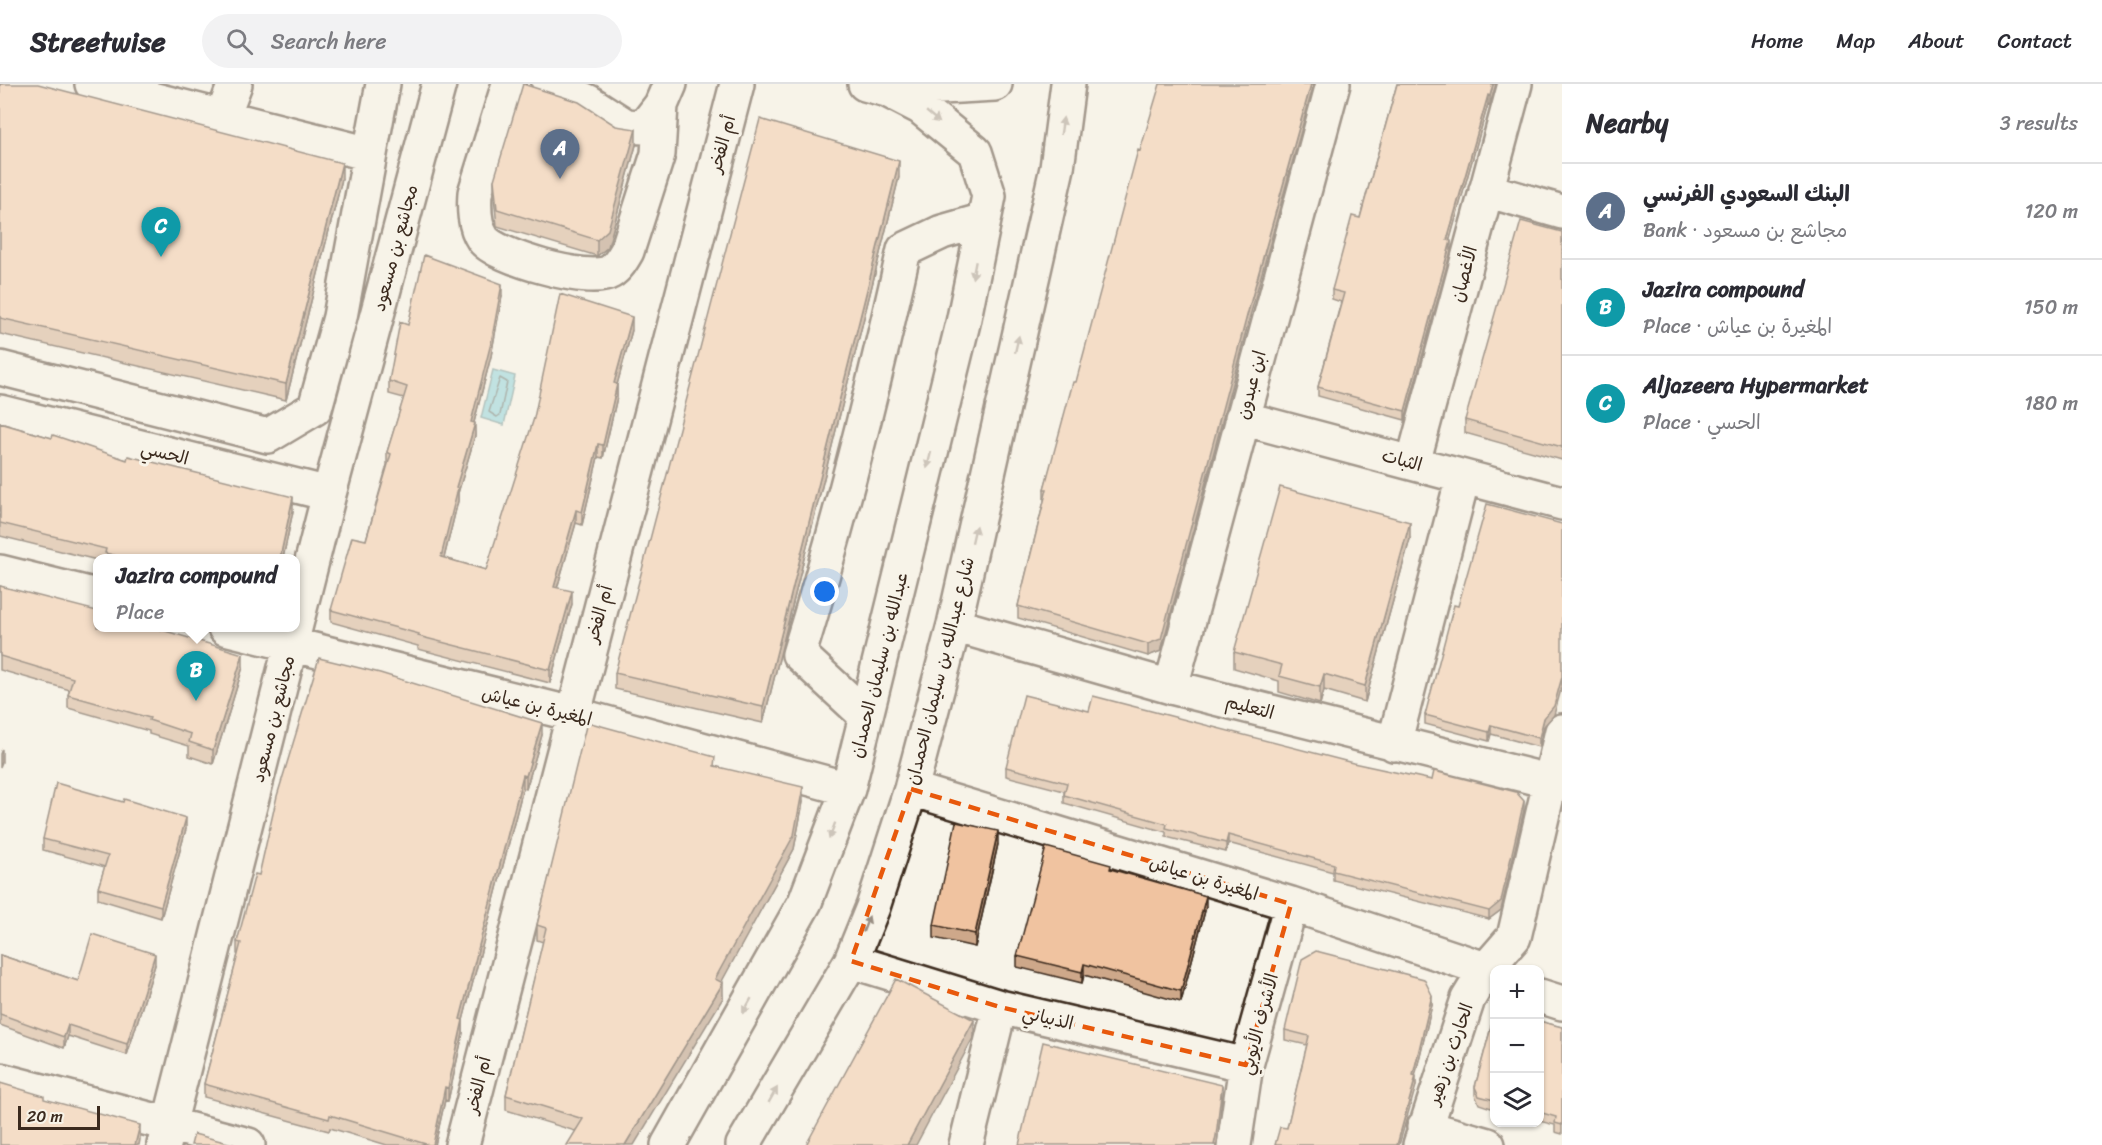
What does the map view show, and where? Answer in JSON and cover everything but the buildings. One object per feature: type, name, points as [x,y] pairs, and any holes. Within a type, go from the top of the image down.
[{"type":"street","points":[[92,84],[370,154]]},
{"type":"street","points":[[222,118],[235,84]]},
{"type":"street","points":[[0,368],[268,436],[315,408],[340,317],[382,84]]},
{"type":"street","name":"مجاشع بن مسعود","points":[[300,612],[329,494],[439,84]]},
{"type":"street","points":[[509,84],[475,193],[474,210],[481,237],[489,246],[502,253],[561,271],[594,276],[609,273],[620,264],[627,250],[657,154],[665,95]]},
{"type":"street","points":[[549,84],[587,101],[626,126],[644,127],[665,95]]},
{"type":"street","name":"أم الفخر","points":[[462,1145],[737,84]]},
{"type":"street","points":[[876,87],[995,84]]},
{"type":"street","name":"شارع عبدالله بن سليمان الحمدان","points":[[743,1145],[851,961],[873,907],[911,789],[954,625],[1057,168],[1068,84]]},
{"type":"street","name":"ابن عبدون","points":[[1171,687],[1333,84]]},
{"type":"street","name":"الأغصان","points":[[1413,463],[1515,84]]},
{"type":"street","name":"عبدالله بن سليمان الحمدان","points":[[668,1145],[806,902],[848,789],[963,323],[989,196],[975,152],[921,107],[876,87]]},
{"type":"street","points":[[1486,190],[1562,212]]},
{"type":"street","points":[[866,716],[799,654],[828,558],[863,426],[904,250],[942,232],[984,220]]},
{"type":"street","name":"الحسي","points":[[0,412],[329,494]]},
{"type":"street","name":"الثبات","points":[[1242,418],[1562,503]]},
{"type":"street","points":[[1394,744],[1463,477]]},
{"type":"street","points":[[0,572],[93,595]]},
{"type":"street","name":"التعليم","points":[[954,625],[1171,687],[1548,781]]},
{"type":"street","name":"المغيرة بن عياش","points":[[245,632],[573,714],[848,789]]},
{"type":"street","name":"مجاشع بن مسعود","points":[[167,1135],[295,632]]},
{"type":"street","name":"الحارث بن زهير","points":[[1494,965],[1514,937],[1548,781],[1562,731]]},
{"type":"street","name":"المغيرة بن عياش","points":[[911,789],[1291,904],[1490,970]]},
{"type":"street","name":"الأشرف الأيوبي","points":[[1234,1145],[1246,1065],[1291,904]]},
{"type":"street","name":"الذبياني","points":[[851,961],[1000,1007],[1246,1065]]},
{"type":"street","name":"الحارث بن زهير","points":[[1422,1136],[1468,999],[1490,971]]},
{"type":"street","points":[[1544,998],[1562,1003]]},
{"type":"street","points":[[966,1145],[1000,1007]]},
{"type":"street","points":[[0,1080],[167,1135],[248,1145]]},
{"type":"street","points":[[1422,1136],[1488,1145]]},
{"type":"highlighted area","points":[[911,789],[1291,904],[1246,1065],[1000,1007],[851,961]]},
{"type":"water","points":[[493,370],[515,376],[504,425],[481,418]]},
{"type":"place","name":"البنك السعودي الفرنسي","points":[[560,179]]},
{"type":"place","name":"Aljazeera Hypermarket","points":[[161,257]]},
{"type":"place","name":"Jazira compound","points":[[196,701]]}]
